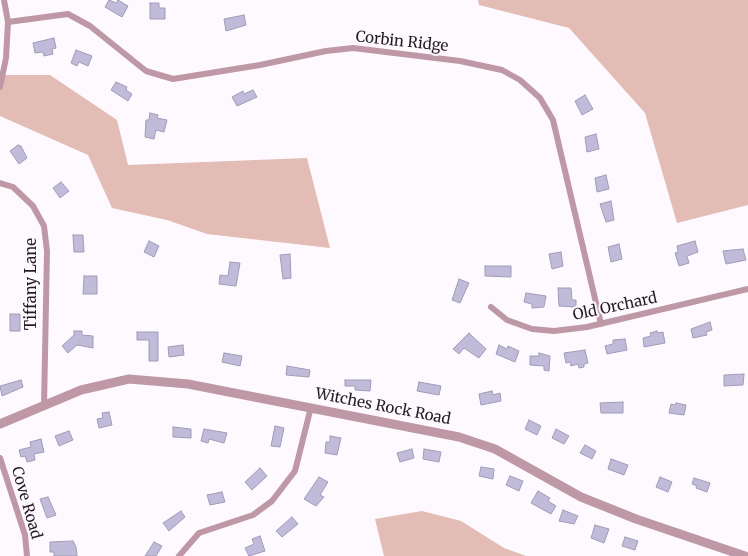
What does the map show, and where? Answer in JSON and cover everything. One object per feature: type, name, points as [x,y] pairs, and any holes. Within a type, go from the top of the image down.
[{"type":"street","points":[[0,87],[6,58],[8,22],[4,0]]},
{"type":"street","name":"Corbin Ridge","points":[[8,22],[68,14],[90,26],[146,71],[173,79],[353,48],[460,61],[502,70],[520,80],[540,98],[553,120],[601,324]]},
{"type":"street","name":"Tiffany Lane","points":[[0,182],[13,187],[33,206],[44,226],[47,251],[44,406]]},
{"type":"street","name":"Old Orchard","points":[[491,307],[507,320],[532,329],[554,331],[601,324],[748,289]]},
{"type":"street","name":"Witches Rock Road","points":[[0,424],[81,390],[129,379],[188,384],[459,437],[496,449],[581,497],[669,531],[745,556]]},
{"type":"street","points":[[179,556],[199,533],[253,515],[272,502],[295,471],[311,407]]},
{"type":"street","name":"Cove Road","points":[[0,458],[26,535],[27,556]]},
{"type":"shaded area","points":[[478,0],[748,0],[748,205],[677,223],[645,113],[569,28],[479,5]]},
{"type":"shaded area","points":[[0,75],[50,75],[117,120],[128,165],[307,158],[330,248],[207,234],[167,220],[112,208],[88,155],[0,116]]},
{"type":"shaded area","points":[[422,511],[461,521],[504,548],[526,556],[384,556],[375,519]]},
{"type":"building","points":[[109,0],[116,3],[118,0],[128,6],[122,17],[105,7]]},
{"type":"building","points":[[150,3],[159,3],[159,8],[165,8],[165,19],[150,19]]},
{"type":"building","points":[[244,15],[246,25],[226,31],[224,19]]},
{"type":"building","points":[[54,38],[56,48],[52,49],[53,54],[44,56],[43,52],[35,53],[33,43]]},
{"type":"building","points":[[76,50],[92,56],[88,66],[79,62],[77,66],[71,63]]},
{"type":"building","points":[[116,82],[127,87],[126,90],[132,94],[128,101],[111,90]]},
{"type":"building","points":[[253,90],[257,97],[237,106],[232,97],[243,91],[244,94]]},
{"type":"building","points":[[585,95],[593,109],[582,115],[575,101]]},
{"type":"building","points":[[150,113],[158,115],[157,118],[167,120],[164,132],[156,130],[154,139],[145,137],[146,120],[149,120]]},
{"type":"building","points":[[596,134],[599,149],[587,152],[585,137]]},
{"type":"building","points":[[18,145],[21,146],[27,158],[19,164],[10,151]]},
{"type":"building","points":[[606,175],[609,189],[597,192],[595,178]]},
{"type":"building","points":[[61,182],[69,191],[60,198],[53,188]]},
{"type":"building","points":[[611,201],[614,220],[606,222],[600,204]]},
{"type":"building","points":[[73,235],[83,235],[84,252],[74,252]]},
{"type":"building","points":[[149,241],[159,246],[154,257],[144,252]]},
{"type":"building","points":[[695,241],[698,252],[687,256],[689,263],[679,266],[675,253],[678,252],[677,246]]},
{"type":"building","points":[[619,244],[622,259],[611,262],[608,247]]},
{"type":"building","points":[[743,249],[746,260],[726,264],[723,251]]},
{"type":"building","points":[[561,252],[563,266],[552,269],[549,254]]},
{"type":"building","points":[[290,254],[291,278],[283,279],[280,255]]},
{"type":"building","points":[[230,262],[240,263],[236,286],[219,284],[220,275],[228,276]]},
{"type":"building","points":[[485,266],[511,266],[511,277],[485,276]]},
{"type":"building","points":[[84,276],[97,276],[97,294],[83,294]]},
{"type":"building","points":[[459,279],[469,283],[460,303],[452,300]]},
{"type":"building","points":[[558,288],[571,288],[572,300],[576,300],[576,307],[559,306]]},
{"type":"building","points":[[526,293],[546,296],[544,307],[532,308],[532,304],[524,302]]},
{"type":"building","points":[[10,314],[20,314],[20,331],[10,331]]},
{"type":"building","points":[[710,322],[712,330],[706,332],[707,335],[693,338],[691,329]]},
{"type":"building","points":[[74,331],[82,331],[82,335],[93,336],[93,348],[77,345],[68,353],[62,346],[74,335]]},
{"type":"building","points":[[657,331],[657,333],[663,332],[665,343],[644,347],[643,338],[651,336],[650,333]]},
{"type":"building","points":[[137,332],[158,332],[158,361],[149,361],[149,340],[137,340]]},
{"type":"building","points":[[469,333],[486,349],[479,358],[464,348],[459,354],[453,349]]},
{"type":"building","points":[[625,339],[627,350],[607,354],[605,346],[613,344],[613,340]]},
{"type":"building","points":[[183,345],[184,355],[169,357],[168,347]]},
{"type":"building","points":[[499,345],[507,349],[508,346],[519,351],[515,362],[496,354]]},
{"type":"building","points":[[585,350],[588,363],[584,364],[584,367],[579,368],[578,364],[571,366],[570,362],[566,363],[564,353]]},
{"type":"building","points":[[224,353],[242,356],[240,366],[222,362]]},
{"type":"building","points":[[539,353],[550,356],[549,371],[544,370],[544,366],[530,365],[530,356],[539,356]]},
{"type":"building","points":[[287,366],[310,370],[309,377],[286,375]]},
{"type":"building","points":[[744,374],[743,385],[724,386],[724,375]]},
{"type":"building","points":[[21,380],[23,387],[2,396],[0,386]]},
{"type":"building","points":[[345,380],[371,380],[370,391],[355,390],[355,386],[345,386]]},
{"type":"building","points":[[419,382],[441,386],[439,395],[417,391]]},
{"type":"building","points":[[492,391],[493,395],[500,393],[501,401],[481,405],[479,394]]},
{"type":"building","points":[[623,402],[623,413],[601,413],[600,403]]},
{"type":"building","points":[[676,403],[686,405],[684,415],[669,413],[671,404],[675,405]]},
{"type":"building","points":[[109,412],[112,425],[99,428],[97,419],[103,418],[102,413]]},
{"type":"building","points":[[529,420],[541,426],[537,435],[525,429]]},
{"type":"building","points":[[275,426],[284,428],[280,447],[271,446]]},
{"type":"building","points":[[173,427],[191,429],[191,438],[173,437]]},
{"type":"building","points":[[204,429],[227,433],[224,443],[209,439],[208,443],[201,441]]},
{"type":"building","points":[[556,429],[569,436],[564,444],[552,438]]},
{"type":"building","points":[[69,431],[73,440],[59,446],[55,436]]},
{"type":"building","points":[[330,436],[341,438],[337,455],[325,453],[326,442],[330,442]]},
{"type":"building","points":[[41,439],[44,452],[34,454],[35,460],[27,462],[25,456],[21,457],[19,450],[31,447],[30,442]]},
{"type":"building","points":[[585,445],[596,451],[592,459],[580,453]]},
{"type":"building","points":[[412,449],[414,458],[400,462],[397,453]]},
{"type":"building","points":[[424,449],[441,452],[439,462],[423,459]]},
{"type":"building","points":[[611,459],[628,465],[624,475],[608,469]]},
{"type":"building","points":[[481,467],[494,469],[493,479],[479,476]]},
{"type":"building","points":[[260,468],[267,476],[252,490],[245,482]]},
{"type":"building","points":[[510,476],[523,481],[519,491],[506,485]]},
{"type":"building","points":[[319,477],[328,482],[320,495],[324,497],[316,506],[304,499]]},
{"type":"building","points":[[660,477],[672,482],[668,492],[656,487]]},
{"type":"building","points":[[694,478],[710,483],[707,492],[696,488],[697,486],[692,484]]},
{"type":"building","points":[[538,491],[550,498],[548,501],[556,506],[551,514],[531,503]]},
{"type":"building","points":[[222,492],[225,502],[210,505],[207,495]]},
{"type":"building","points":[[48,497],[56,515],[47,518],[40,499]]},
{"type":"building","points":[[563,510],[578,516],[574,524],[559,521]]},
{"type":"building","points":[[181,511],[185,517],[169,531],[163,523]]},
{"type":"building","points":[[292,517],[298,524],[282,537],[276,531]]},
{"type":"building","points":[[595,525],[609,529],[604,543],[591,538]]},
{"type":"building","points":[[260,536],[265,551],[249,556],[245,548],[254,544],[252,539]]},
{"type":"building","points":[[625,537],[638,541],[635,550],[622,546]]},
{"type":"building","points":[[73,541],[77,556],[54,556],[54,552],[50,552],[50,542]]},
{"type":"building","points":[[154,542],[162,546],[156,556],[145,556]]}]
